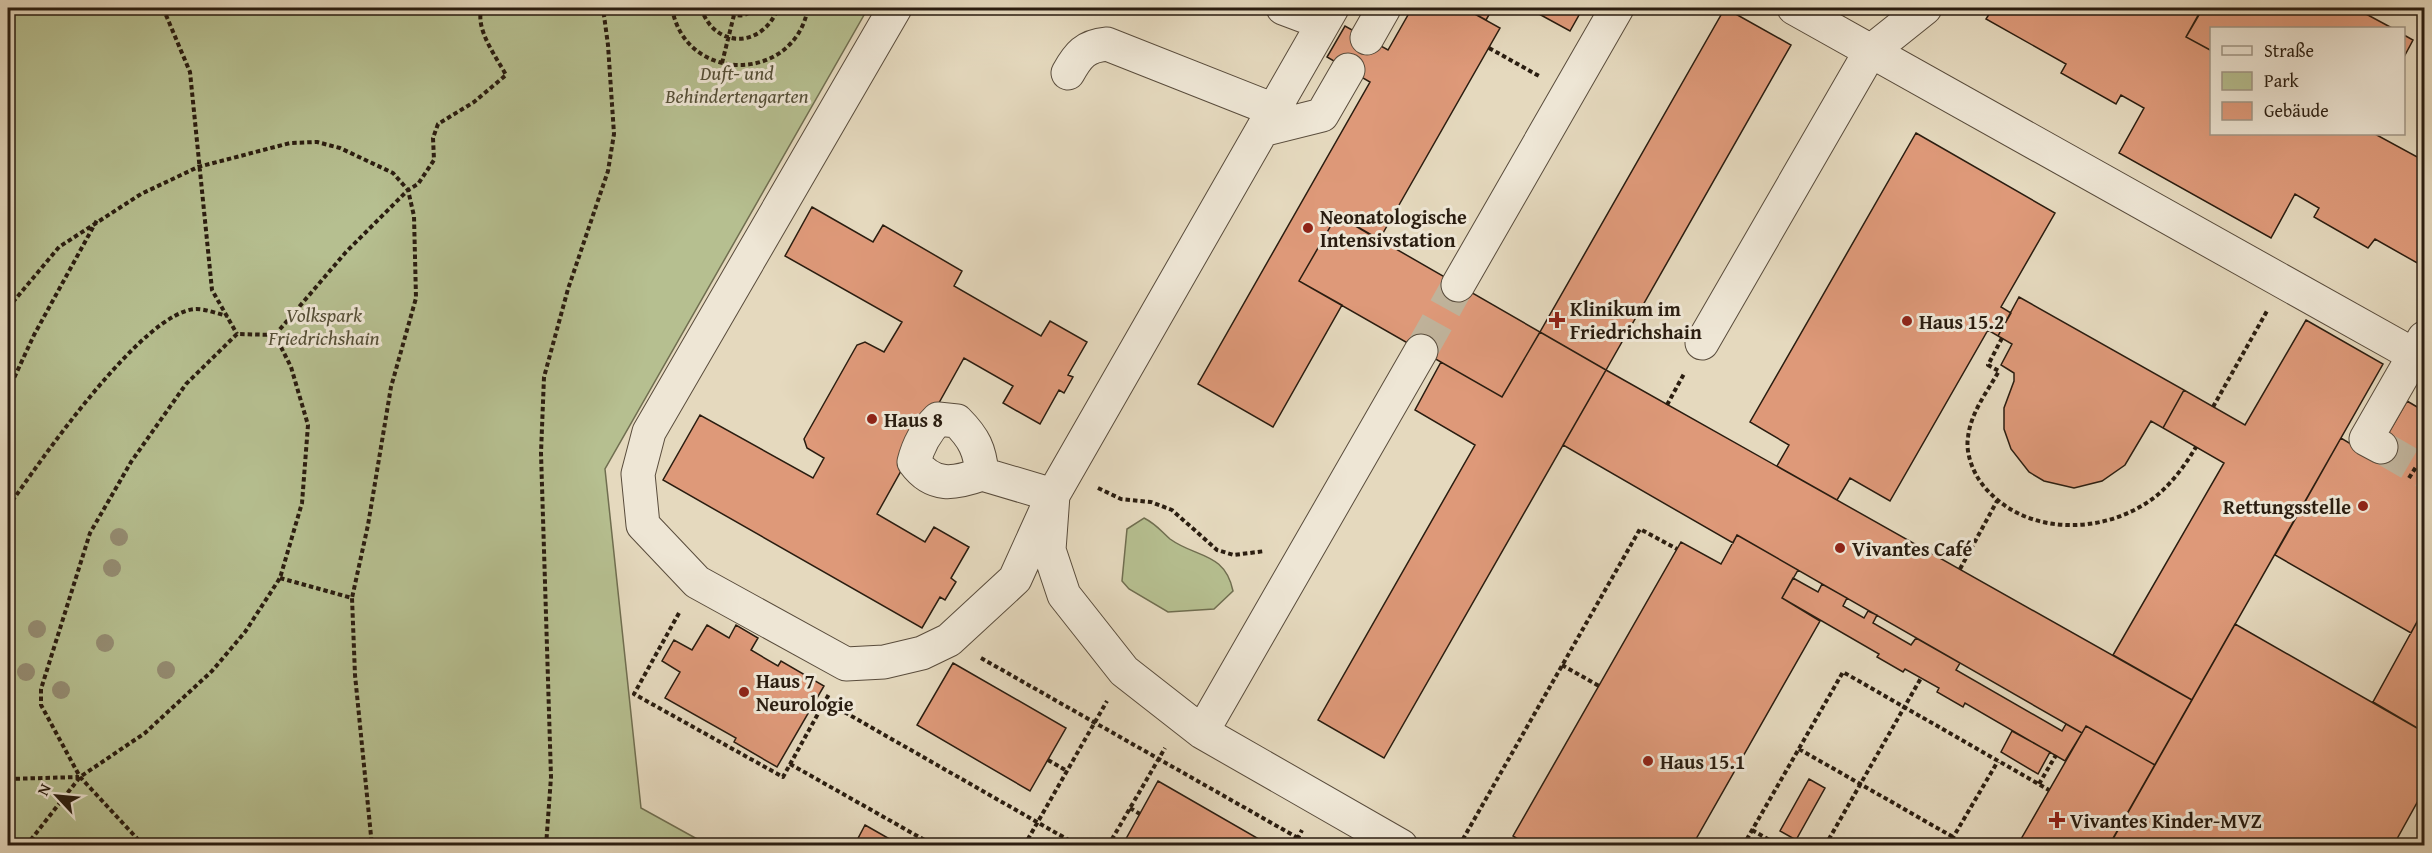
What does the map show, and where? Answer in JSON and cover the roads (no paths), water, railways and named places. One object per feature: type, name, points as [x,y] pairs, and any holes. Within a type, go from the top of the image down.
[{"type":"lane","points":[[895,8],[650,432],[638,474],[643,525],[697,582],[846,664],[894,660],[922,653],[949,640],[1015,579],[1060,484],[1328,15],[1283,8]]},
{"type":"lane","points":[[1367,38],[1384,8]]},
{"type":"lane","points":[[1458,285],[1617,8]]},
{"type":"lane","points":[[1794,8],[2284,282],[2417,362],[2366,439],[2381,447]]},
{"type":"lane","points":[[1702,343],[1870,52],[1925,8]]},
{"type":"lane","points":[[1068,73],[1079,53],[1092,45],[1107,44],[1268,120],[1322,115],[1348,70]]},
{"type":"lane","points":[[1192,725],[1310,544],[1421,351]]},
{"type":"lane","points":[[982,474],[1060,484]]},
{"type":"lane","points":[[1060,484],[1050,550],[1064,594],[1124,671],[1192,725],[1401,846]]},
{"type":"tunnel","points":[[1421,351],[1458,285]]},
{"type":"tunnel","points":[[2381,447],[2424,472]]},
{"type":"place","name":"Neonatologische Intensivstation","points":[[1308,228]]},
{"type":"place","name":"Klinikum im Friedrichshain","points":[[1557,320]]},
{"type":"place","name":"Haus 15.2","points":[[1907,321]]},
{"type":"place","name":"Haus 8","points":[[872,419]]},
{"type":"place","name":"Rettungsstelle","points":[[2363,506]]},
{"type":"place","name":"Vivantes Café","points":[[1840,548]]},
{"type":"place","name":"Haus 7 Neurologie","points":[[744,692]]},
{"type":"place","name":"Haus 15.1","points":[[1648,761]]},
{"type":"place","name":"Vivantes Kinder-MVZ","points":[[2057,820]]},
{"type":"park label","name":"Duft- und Behindertengarten","points":[[737,84]]},
{"type":"park label","name":"Volkspark Friedrichshain","points":[[324,326]]}]
